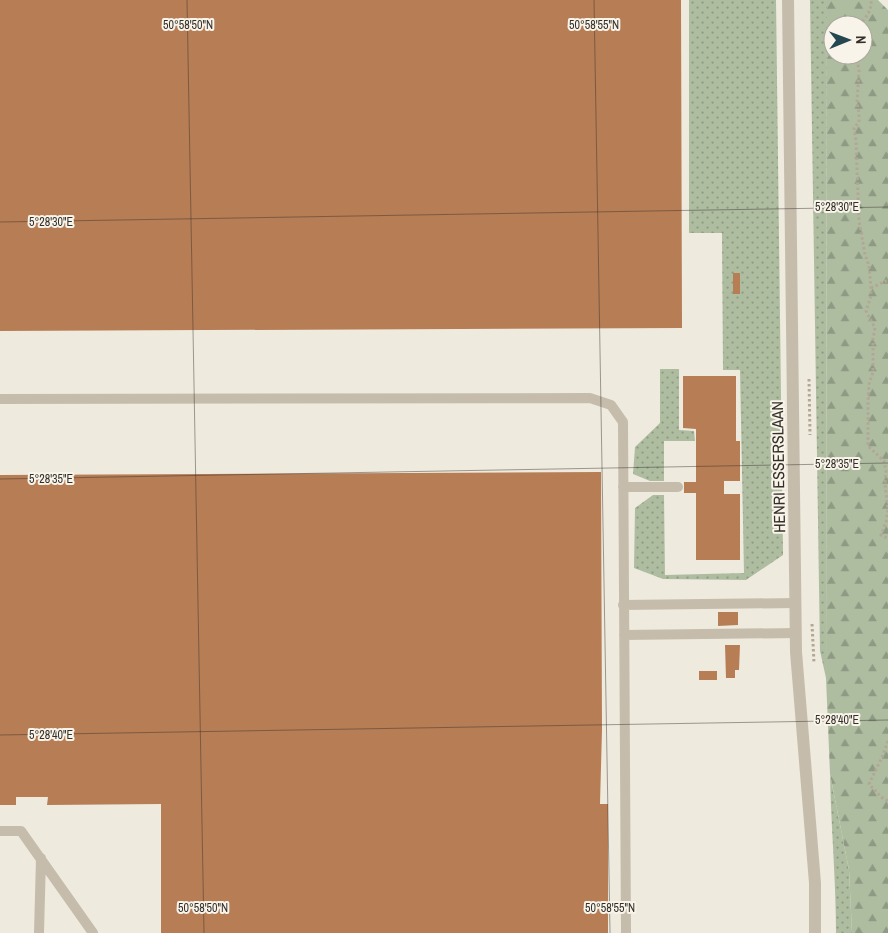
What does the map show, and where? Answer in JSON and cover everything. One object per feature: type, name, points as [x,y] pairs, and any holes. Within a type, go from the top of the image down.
[{"type":"street","name":"HENRI ESSERSLAAN","points":[[788,0],[796,652],[814,884],[815,933]]},
{"type":"lane","points":[[0,399],[590,398],[611,405],[622,422],[626,933]]},
{"type":"lane","points":[[623,487],[678,488]]},
{"type":"lane","points":[[623,605],[796,603]]},
{"type":"lane","points":[[624,635],[796,633]]},
{"type":"lane","points":[[0,831],[21,831],[93,933]]},
{"type":"lane","points":[[40,858],[40,933]]},
{"type":"path","points":[[867,15],[872,5],[871,0]]},
{"type":"path","points":[[857,65],[859,122],[854,128],[858,208],[860,231],[869,266],[871,288],[871,296],[866,311],[875,328],[873,372],[869,384],[868,446],[884,461],[888,510],[881,535],[888,537]]},
{"type":"path","points":[[871,288],[888,280]]},
{"type":"path","points":[[809,373],[810,442]]},
{"type":"path","points":[[812,624],[814,670]]},
{"type":"path","points":[[888,741],[869,784],[881,797],[888,801]]},
{"type":"green space","points":[[689,0],[776,0],[783,555],[746,580],[663,579],[634,568],[635,508],[653,495],[664,495],[665,575],[744,573],[740,370],[723,370],[722,233],[689,233]]},
{"type":"green space","points":[[810,0],[827,0],[827,15],[823,15],[823,65],[827,65],[826,678],[820,651]]},
{"type":"green space","points":[[827,0],[878,0],[888,10],[888,933],[852,933],[849,870],[830,774],[826,678],[827,65],[873,65],[873,15],[827,15]]},
{"type":"green space","points":[[660,369],[679,369],[679,430],[694,431],[695,441],[664,441],[664,481],[650,481],[633,474],[635,447],[660,423]]},
{"type":"green space","points":[[830,774],[849,870],[852,933],[836,933]]},
{"type":"building","points":[[0,0],[681,0],[682,328],[0,331]]},
{"type":"building","points":[[733,273],[740,273],[740,294],[733,294]]},
{"type":"building","points":[[683,376],[736,376],[736,441],[740,441],[740,481],[724,481],[724,494],[740,494],[740,560],[696,560],[696,493],[684,493],[684,482],[696,482],[696,429],[683,428]]},
{"type":"building","points":[[601,472],[602,730],[600,804],[608,804],[608,933],[161,933],[161,804],[47,805],[48,797],[16,797],[16,805],[0,805],[0,475]]},
{"type":"building","points":[[718,612],[738,612],[738,625],[718,626]]},
{"type":"building","points":[[725,645],[740,645],[739,670],[735,670],[735,678],[726,678]]},
{"type":"building","points":[[699,671],[717,671],[717,680],[699,680]]}]
